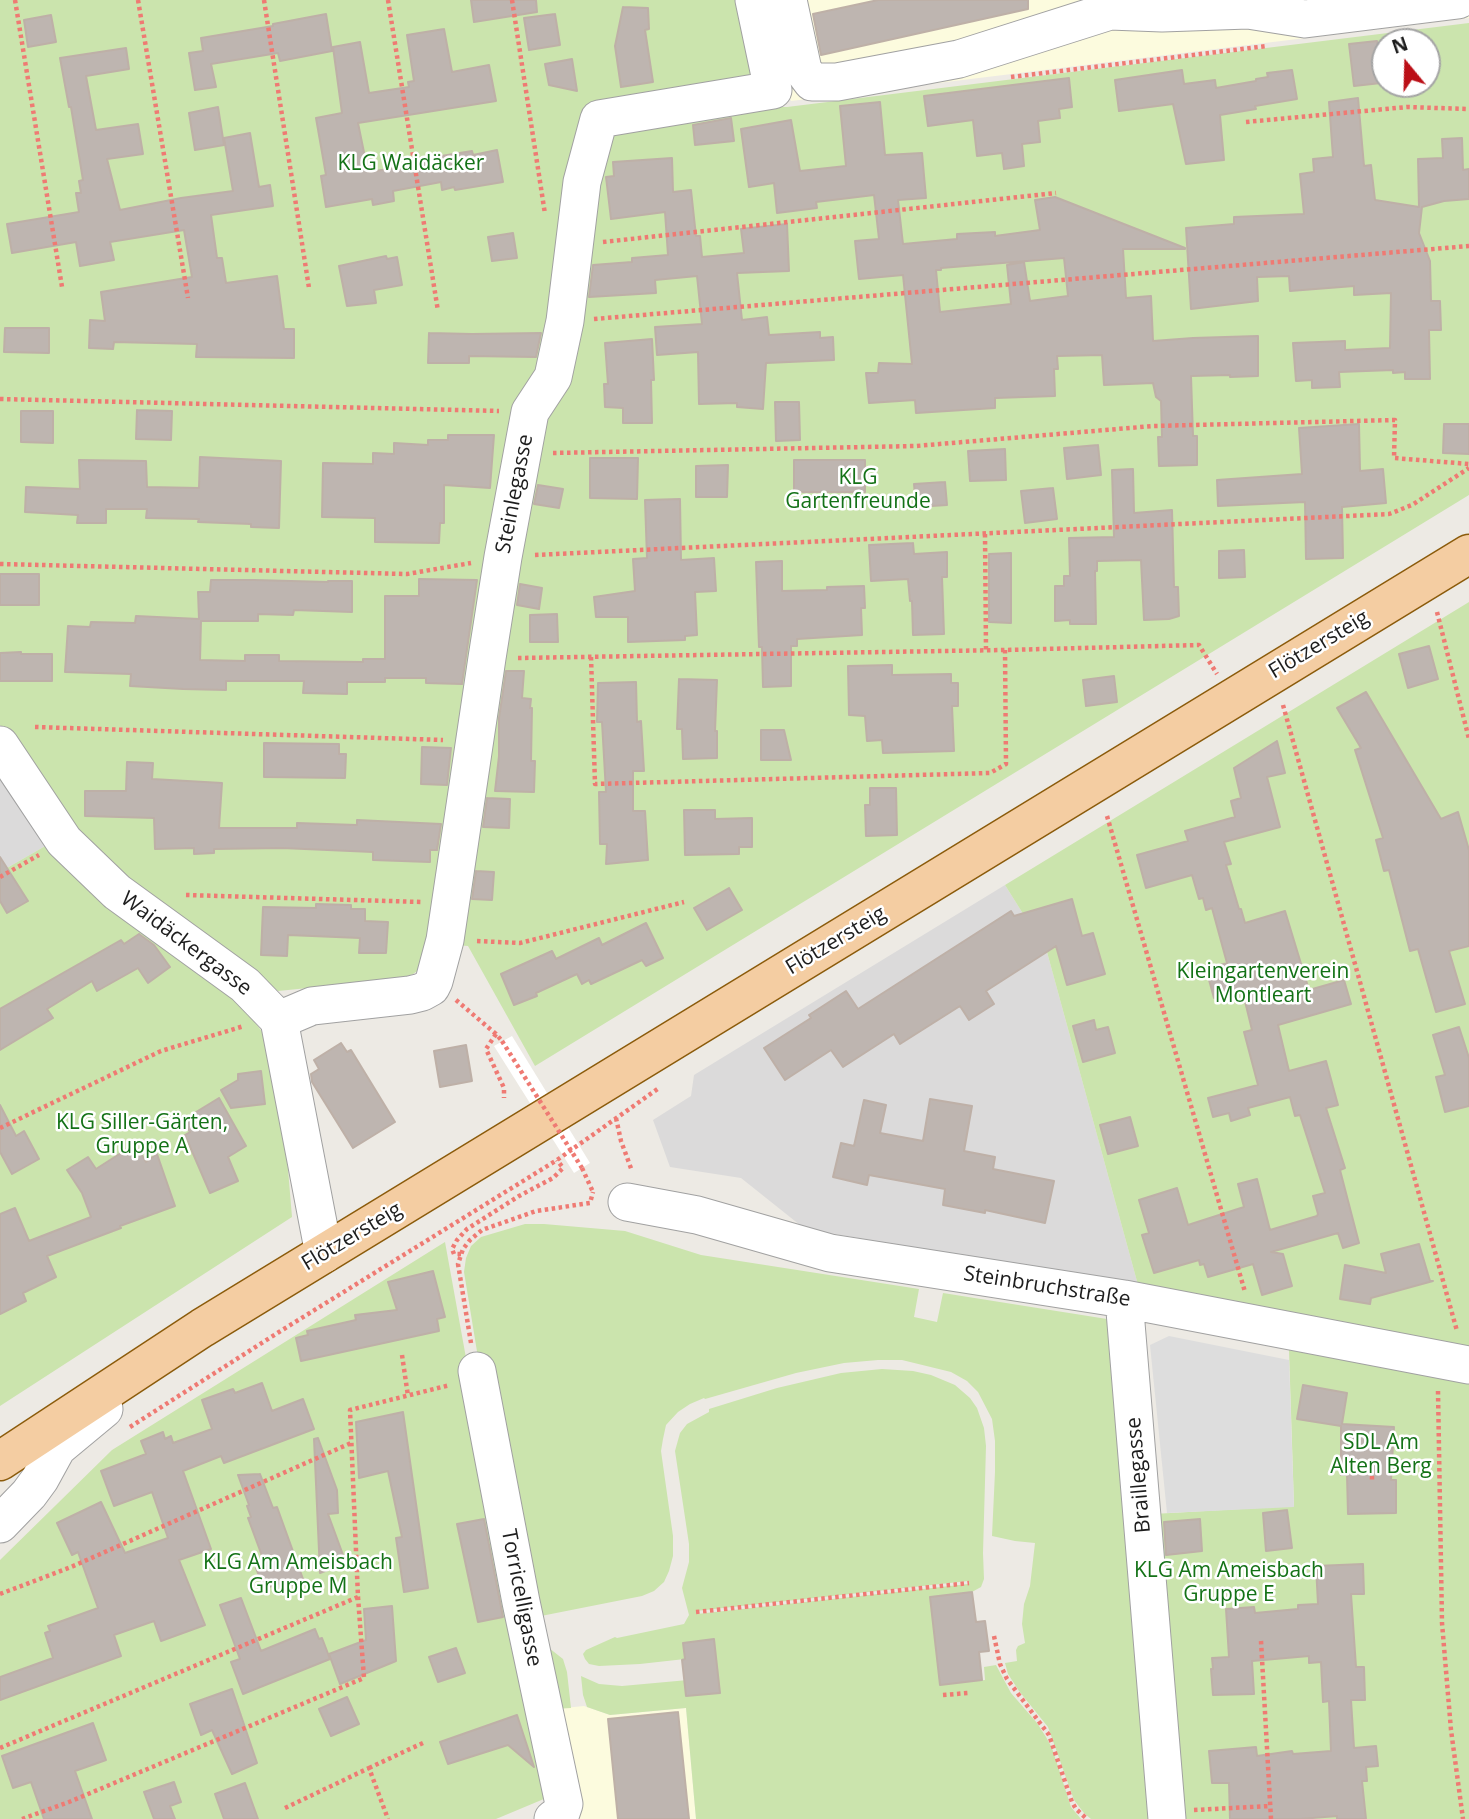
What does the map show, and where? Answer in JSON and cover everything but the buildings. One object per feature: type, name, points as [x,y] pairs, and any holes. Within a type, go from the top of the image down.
[{"type":"main road","name":"Flötzersteig","points":[[0,1461],[202,1328],[1469,554]]},
{"type":"street","name":"Steinlegasse","points":[[434,981],[445,940],[486,658],[530,412],[553,377],[565,321],[561,235],[582,182],[599,118],[773,90],[754,0]]},
{"type":"street","points":[[788,0],[803,70],[812,82],[837,82],[959,59],[1103,5],[1162,13],[1248,10],[1305,19],[1458,0]]},
{"type":"street","name":"Waidäckergasse","points":[[0,746],[64,841],[117,891],[245,985],[279,1020]]},
{"type":"street","points":[[324,1254],[279,1020],[312,1006],[422,992],[431,987],[434,981]]},
{"type":"street","name":"Steinbruchstraße","points":[[618,1191],[830,1254],[1124,1299],[1458,1363]]},
{"type":"street","name":"Braillegasse","points":[[1124,1299],[1167,1814]]},
{"type":"street","name":"Flötzersteig","points":[[0,1524],[29,1494],[57,1448],[202,1328]]},
{"type":"street","name":"Torricelligasse","points":[[477,1375],[564,1804],[561,1813],[553,1819]]},
{"type":"path","points":[[15,0],[62,287]]},
{"type":"path","points":[[138,0],[188,298]]},
{"type":"path","points":[[264,0],[310,288]]},
{"type":"path","points":[[388,0],[438,311]]},
{"type":"path","points":[[512,0],[561,235],[1056,193]]},
{"type":"path","points":[[1009,78],[1267,46]]},
{"type":"path","points":[[1246,122],[1407,107],[1469,109]]},
{"type":"path","points":[[565,321],[1469,246]]},
{"type":"path","points":[[0,399],[530,412]]},
{"type":"path","points":[[548,453],[916,446],[1153,426],[1395,420],[1394,458],[1469,466]]},
{"type":"path","points":[[0,564],[407,574],[503,557],[1389,514],[1412,505],[1469,466]]},
{"type":"path","points":[[985,534],[986,650]]},
{"type":"path","points":[[1437,612],[1469,739]]},
{"type":"path","points":[[486,658],[1199,645],[1209,662]]},
{"type":"path","points":[[591,657],[595,784],[990,773],[1006,764],[1005,650]]},
{"type":"path","points":[[1283,705],[1458,1363],[1442,1623],[1451,1730],[1464,1819]]},
{"type":"path","points":[[35,727],[474,741]]},
{"type":"path","points":[[1107,816],[1254,1324]]},
{"type":"path","points":[[0,877],[64,841]]},
{"type":"path","points":[[186,895],[451,903]]},
{"type":"path","points":[[445,940],[520,943],[684,902]]},
{"type":"path","points":[[434,981],[502,1041],[582,1168]]},
{"type":"path","points":[[0,1128],[161,1051],[238,1027],[279,1020]]},
{"type":"path","points":[[496,1034],[486,1049],[504,1088],[504,1098]]},
{"type":"path","points":[[126,1430],[557,1160],[656,1091],[664,1081]]},
{"type":"path","points":[[22,1819],[69,1802],[364,1678],[350,1410],[477,1375],[458,1264],[462,1253],[470,1240],[482,1230],[536,1211],[590,1203],[618,1191],[621,1141],[616,1118]]},
{"type":"path","points":[[462,1253],[454,1254],[452,1249],[467,1229],[553,1178],[563,1168],[557,1160]]},
{"type":"path","points":[[402,1355],[408,1396]]},
{"type":"path","points":[[0,1594],[71,1567],[351,1443]]},
{"type":"path","points":[[696,1612],[969,1583]]},
{"type":"path","points":[[0,1748],[358,1597]]},
{"type":"path","points":[[994,1636],[1000,1664],[1007,1679],[1049,1735],[1072,1802],[1087,1819]]},
{"type":"path","points":[[1261,1641],[1271,1819]]},
{"type":"path","points":[[943,1695],[968,1693]]},
{"type":"path","points":[[285,1808],[425,1742]]},
{"type":"path","points":[[369,1768],[388,1819]]},
{"type":"path","points":[[1167,1814],[1270,1806]]},
{"type":"shaded area","points":[[763,0],[1469,0],[1469,18],[791,101]]},
{"type":"shaded area","points":[[0,773],[54,841],[0,872]]},
{"type":"shaded area","points":[[1005,885],[1047,952],[1138,1285],[805,1229],[741,1178],[670,1167],[653,1120],[691,1096],[694,1075]]},
{"type":"shaded area","points":[[1169,1336],[1289,1360],[1294,1507],[1167,1513],[1150,1345]]},
{"type":"shaded area","points":[[584,1706],[610,1715],[686,1708],[696,1819],[577,1819],[554,1709]]},
{"type":"green space","name":"KLG Waidäcker","points":[[0,0],[740,0],[756,90],[596,111],[423,967],[413,974],[398,979],[278,991],[122,877],[82,838],[0,725]]},
{"type":"green space","name":"KLG Gartenfreunde","points":[[1469,23],[1469,495],[535,1066],[468,946],[456,945],[496,666],[602,126],[755,107],[787,107],[1371,35],[1371,98],[1441,98],[1441,28],[1428,28]]},
{"type":"green space","name":"Kleingartenverein Montleart","points":[[1469,602],[1469,1354],[1138,1285],[1047,952],[1005,885]]},
{"type":"green space","name":"KLG Siller-Gärten, Gruppe A","points":[[54,841],[242,1005],[263,1033],[270,1046],[281,1085],[292,1217],[0,1406],[0,872]]},
{"type":"green space","points":[[525,1224],[625,1231],[701,1255],[919,1289],[914,1317],[937,1322],[943,1293],[1107,1319],[1154,1819],[1091,1819],[1084,1813],[1074,1800],[1048,1727],[1008,1674],[1005,1663],[1017,1661],[1016,1650],[1025,1643],[1022,1624],[1024,1604],[1030,1586],[1035,1543],[992,1536],[995,1441],[992,1419],[978,1392],[967,1381],[951,1372],[902,1360],[844,1363],[796,1373],[690,1404],[666,1425],[661,1451],[673,1536],[673,1556],[664,1582],[654,1591],[642,1596],[536,1617],[482,1382],[464,1272],[471,1246],[481,1237]]},
{"type":"green space","name":"KLG Am Ameisbach Gruppe M","points":[[445,1242],[526,1689],[551,1796],[496,1819],[0,1819],[0,1560],[112,1450]]},
{"type":"green space","name":"SDL Am Alten Berg","points":[[1289,1350],[1469,1379],[1469,1819],[1184,1819],[1153,1514],[1294,1506]]},
{"type":"green space","points":[[882,1369],[931,1375],[955,1385],[977,1408],[984,1428],[986,1446],[984,1579],[981,1587],[972,1592],[930,1597],[940,1684],[985,1680],[984,1667],[996,1665],[1011,1693],[1046,1737],[1071,1807],[1081,1819],[696,1819],[686,1708],[610,1715],[587,1707],[581,1676],[599,1684],[622,1686],[688,1680],[685,1659],[599,1666],[589,1664],[583,1654],[586,1650],[615,1637],[684,1624],[689,1615],[682,1588],[689,1562],[689,1544],[675,1451],[680,1433],[687,1424],[709,1412],[709,1409],[777,1388],[841,1373]],"holes":[[[968,1581],[968,1584],[697,1614],[696,1611]]]},
{"type":"green space","points":[[549,1648],[563,1659],[571,1708],[554,1709]]},
{"type":"pier","points":[[512,1036],[590,1163],[574,1173],[494,1046]]},
{"type":"park label","name":"KLG Am Ameisbach Gruppe E","points":[[1229,1583]]}]
